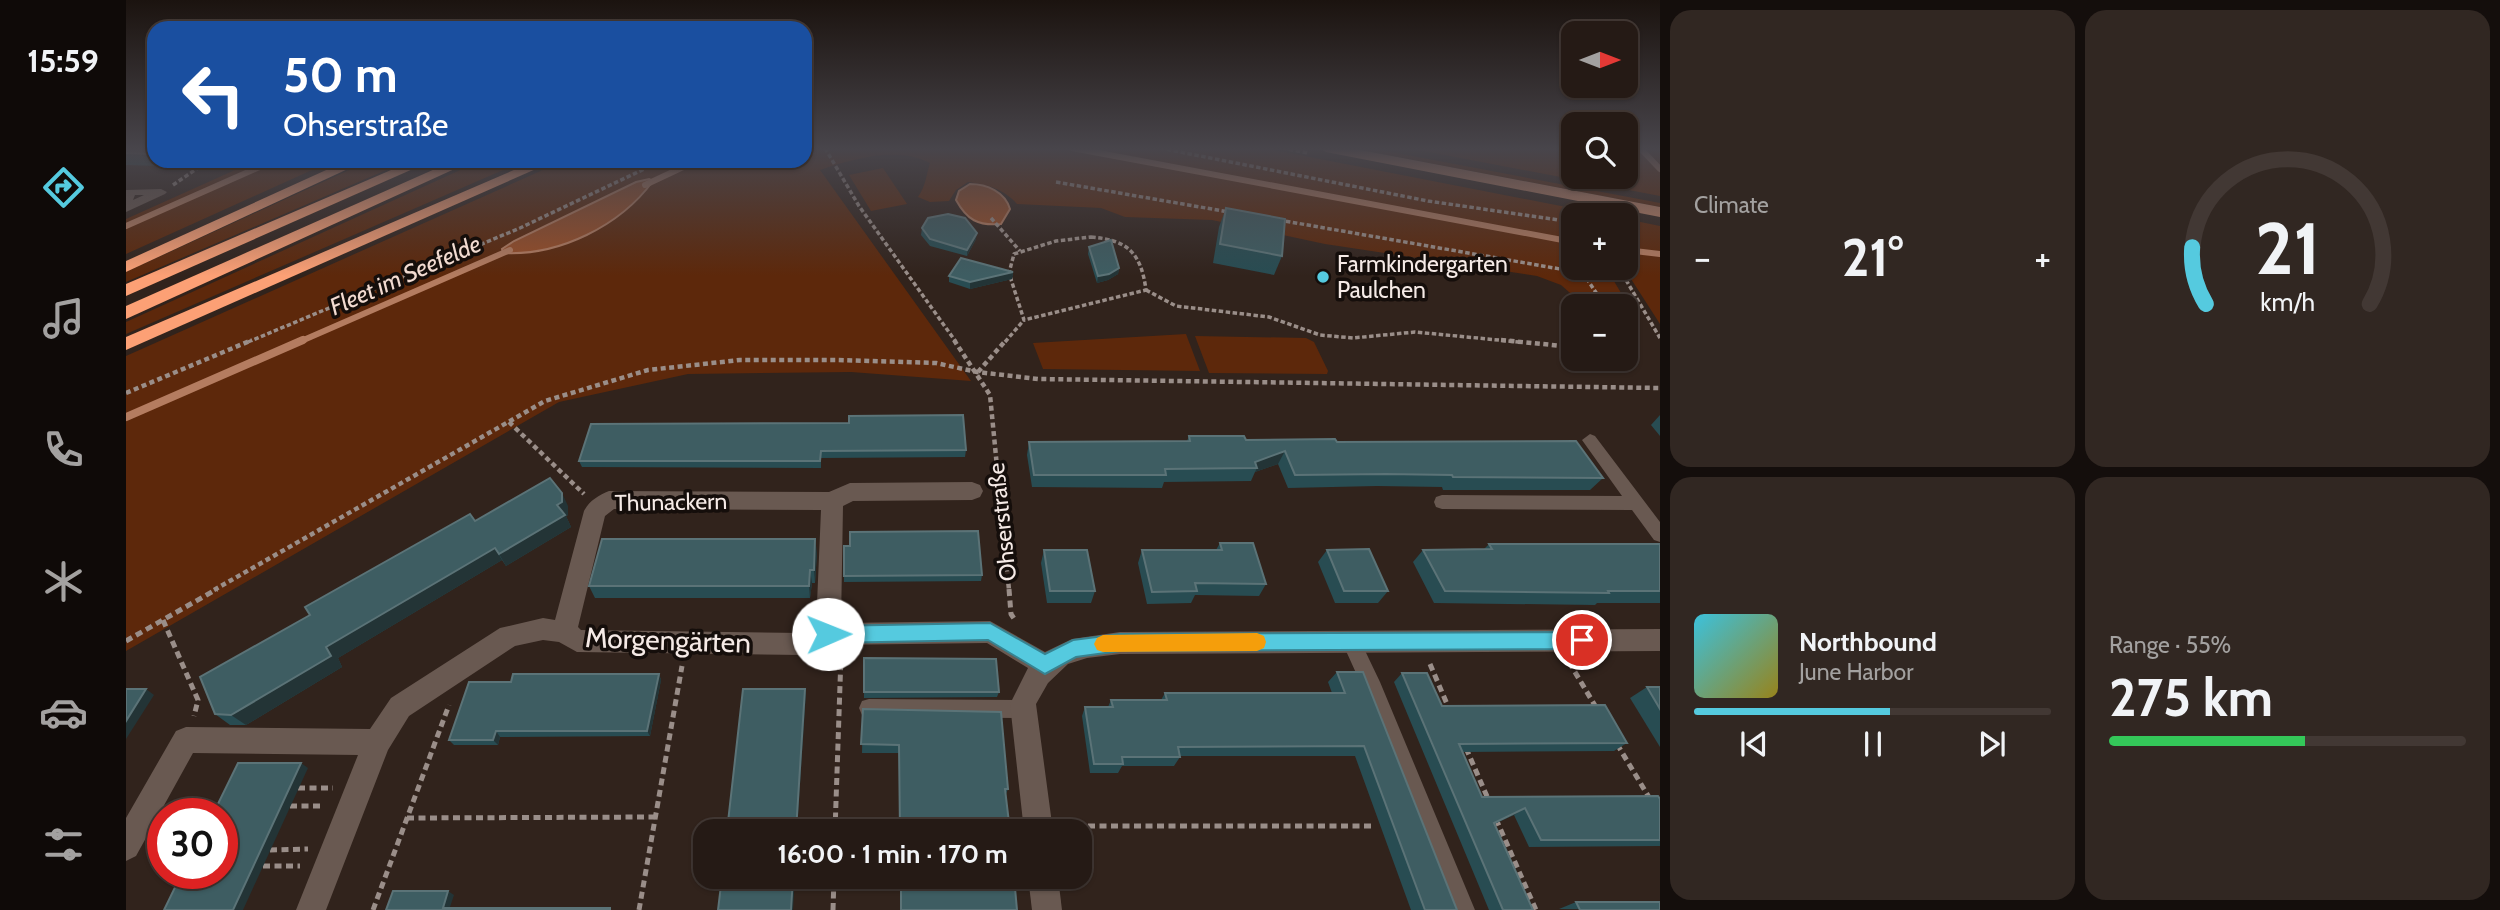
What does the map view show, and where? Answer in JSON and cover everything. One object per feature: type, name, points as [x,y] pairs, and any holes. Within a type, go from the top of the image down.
[{"type":"highway","points":[[126,267],[294,190]]},
{"type":"highway","points":[[126,291],[356,190]]},
{"type":"highway","points":[[126,313],[399,190]]},
{"type":"highway","points":[[126,344],[479,190]]},
{"type":"main road","points":[[1548,190],[1660,212]]},
{"type":"street","name":"Thunackern","points":[[564,632],[595,511],[609,500],[832,501],[850,492],[972,491]]},
{"type":"street","points":[[832,501],[834,634]]},
{"type":"street","name":"Morgengärten","points":[[311,910],[377,742],[400,707],[509,635],[526,631],[564,632],[577,641],[803,644],[834,634],[990,632],[1045,665]]},
{"type":"street","points":[[1036,819],[1024,709],[1030,686],[1045,665],[1073,649],[1089,645],[1660,640]]},
{"type":"street","points":[[126,846],[186,740],[377,742]]},
{"type":"street","points":[[1044,889],[1047,910]]},
{"type":"lane","points":[[126,207],[160,192]]},
{"type":"lane","points":[[1590,440],[1660,535]]},
{"type":"lane","points":[[1443,502],[1636,503]]},
{"type":"lane","points":[[1351,642],[1370,682],[1463,910]]},
{"type":"lane","points":[[869,708],[1024,709]]},
{"type":"path","points":[[126,393],[520,228],[599,190]]},
{"type":"path","name":"Ohserstraße","points":[[850,190],[977,372],[990,395],[1011,614],[1018,624]]},
{"type":"path","points":[[1105,190],[1231,212]]},
{"type":"path","points":[[1375,190],[1561,220]]},
{"type":"path","points":[[991,218],[1020,251]]},
{"type":"path","points":[[1272,219],[1583,272],[1597,294]]},
{"type":"path","points":[[1024,320],[1009,273],[1014,254],[1034,245],[1075,237],[1111,241],[1129,247],[1142,265],[1146,290]]},
{"type":"path","points":[[1626,280],[1660,338]]},
{"type":"path","points":[[977,372],[1024,320],[1146,290],[1176,306],[1269,317],[1320,335],[1353,338],[1415,332],[1561,346]]},
{"type":"path","points":[[126,641],[545,401],[648,370],[740,360],[838,360],[936,363],[977,372],[1038,379],[1660,388]]},
{"type":"path","points":[[509,422],[578,491],[601,505]]},
{"type":"path","points":[[163,620],[198,700],[186,740]]},
{"type":"path","points":[[834,634],[835,819]]},
{"type":"path","points":[[1556,640],[1598,711]]},
{"type":"path","points":[[1420,641],[1453,718]]},
{"type":"path","points":[[639,910],[686,643]]},
{"type":"path","points":[[373,910],[454,693],[444,676]]},
{"type":"path","points":[[1612,734],[1653,804]]},
{"type":"path","points":[[1464,744],[1536,910]]},
{"type":"path","points":[[407,818],[656,817]]},
{"type":"path","points":[[1092,829],[1375,826]]},
{"type":"path","points":[[270,850],[332,857]]},
{"type":"path","points":[[263,866],[332,857]]},
{"type":"path","points":[[833,910],[834,889]]},
{"type":"shaded area","points":[[189,190],[267,190],[126,254],[126,219]]},
{"type":"shaded area","points":[[304,190],[339,190],[126,282],[126,272]]},
{"type":"shaded area","points":[[415,190],[456,190],[126,334],[126,322]]},
{"type":"shaded area","points":[[497,190],[835,190],[971,381],[851,372],[688,374],[559,402],[126,651],[126,356]]},
{"type":"shaded area","points":[[618,190],[645,190],[624,212],[587,235],[545,249],[503,253],[502,249]]},
{"type":"shaded area","points":[[858,190],[898,190],[907,204],[871,211]]},
{"type":"shaded area","points":[[921,190],[956,190],[949,201],[930,202],[918,197]]},
{"type":"shaded area","points":[[994,190],[1004,198],[1010,209],[1001,224],[980,223],[969,217],[956,200],[959,191]]},
{"type":"shaded area","points":[[999,190],[1481,190],[1561,206],[1561,280],[1613,280],[1622,294],[1571,294],[1561,285],[1537,276],[1325,244],[1212,220],[1125,217],[1101,208],[1017,204]]},
{"type":"shaded area","points":[[1573,190],[1594,190],[1660,203],[1660,207]]},
{"type":"shaded area","points":[[1631,190],[1660,190],[1660,196]]},
{"type":"shaded area","points":[[1638,221],[1660,226],[1660,324],[1632,280],[1638,280]]},
{"type":"shaded area","points":[[1186,334],[1200,371],[1043,369],[1033,343]]},
{"type":"shaded area","points":[[1195,336],[1306,338],[1314,342],[1328,371],[1327,374],[1209,373]]},
{"type":"building","points":[[1226,208],[1285,219],[1282,256],[1220,244]]},
{"type":"building","points":[[948,214],[965,218],[977,233],[967,250],[930,239],[922,228],[928,218]]},
{"type":"building","points":[[1111,240],[1119,268],[1098,276],[1089,247]]},
{"type":"building","points":[[961,258],[1013,272],[970,282],[949,276]]},
{"type":"building","points":[[963,415],[966,450],[821,451],[820,461],[579,461],[591,424],[849,423],[849,416]]},
{"type":"building","points":[[1189,436],[1244,436],[1246,440],[1335,439],[1337,442],[1576,441],[1603,478],[1295,475],[1285,451],[1255,462],[1257,468],[1165,469],[1166,475],[1034,475],[1029,442],[1190,441]]},
{"type":"building","points":[[550,478],[562,493],[562,502],[557,505],[565,515],[499,554],[495,548],[326,647],[331,656],[231,715],[215,714],[200,677],[310,615],[305,607],[470,514],[475,521]]},
{"type":"building","points":[[978,531],[982,575],[844,576],[844,546],[850,546],[850,532]]},
{"type":"building","points":[[602,539],[815,539],[814,570],[810,570],[809,586],[589,586]]},
{"type":"building","points":[[1220,543],[1253,543],[1266,584],[1195,583],[1197,591],[1152,592],[1142,550],[1222,550]]},
{"type":"building","points":[[1489,544],[1660,544],[1660,591],[1445,591],[1423,550],[1492,549]]},
{"type":"building","points":[[1369,549],[1388,591],[1344,591],[1327,550]]},
{"type":"building","points":[[1044,550],[1087,550],[1095,591],[1050,591]]},
{"type":"building","points":[[864,658],[996,659],[999,692],[864,692]]},
{"type":"building","points":[[1337,672],[1363,672],[1457,910],[1425,910],[1364,746],[1178,747],[1180,757],[1122,757],[1123,764],[1094,764],[1085,707],[1113,707],[1111,700],[1167,700],[1165,693],[1345,693]]},
{"type":"building","points":[[1402,673],[1427,673],[1442,706],[1605,705],[1627,743],[1459,744],[1482,797],[1658,796],[1660,840],[1541,840],[1525,808],[1494,823],[1533,910],[1503,910]]},
{"type":"building","points":[[513,674],[659,674],[647,731],[496,731],[493,740],[449,740],[469,682],[511,682]]},
{"type":"building","points":[[1647,687],[1660,687],[1660,709]]},
{"type":"building","points":[[126,689],[146,689],[126,721]]},
{"type":"building","points":[[743,689],[805,689],[797,819],[728,819]]},
{"type":"building","points":[[863,709],[1001,712],[1009,819],[900,819],[899,745],[861,744]]},
{"type":"building","points":[[238,763],[301,763],[233,910],[164,910],[174,889],[238,889],[238,798],[221,798]]},
{"type":"building","points":[[721,889],[792,889],[791,910],[718,910]]},
{"type":"building","points":[[901,889],[1015,889],[1017,910],[901,910]]},
{"type":"building","points":[[393,891],[448,891],[443,908],[610,910],[386,910]]},
{"type":"building","points":[[1576,902],[1660,902],[1660,910],[1580,910]]},
{"type":"waterway","points":[[126,226],[206,190]]},
{"type":"waterway","name":"Fleet im Seefelde","points":[[1298,190],[1561,240]]},
{"type":"waterway","name":"Fleet im Seefelde","points":[[299,342],[510,250]]},
{"type":"waterway","name":"Fleet im Seefelde","points":[[1638,251],[1660,254]]},
{"type":"waterway","name":"Fleet im Seefelde","points":[[126,417],[303,340]]},
{"type":"slow traffic","points":[[1103,644],[1257,642]]},
{"type":"place","name":"Farmkindergarten Paulchen","points":[[1323,277]]},
{"type":"route","points":[[828,634],[990,632],[1045,665],[1073,649],[1120,643],[1582,640]]}]
